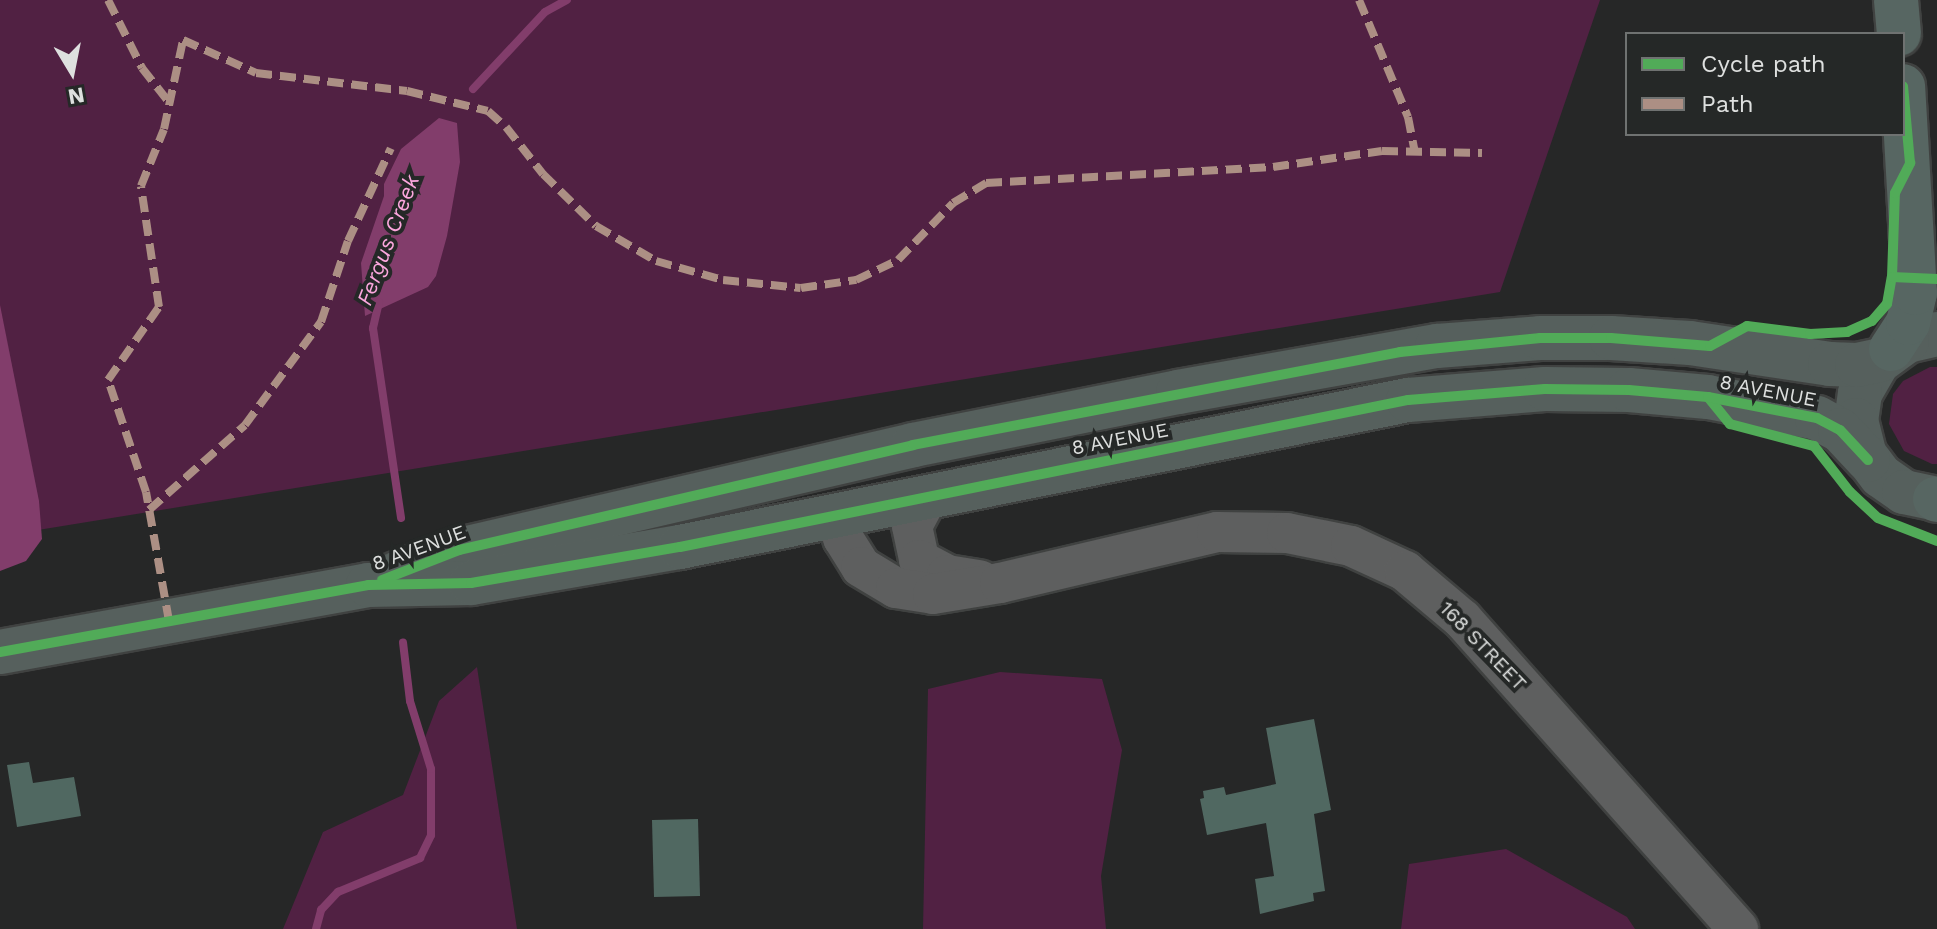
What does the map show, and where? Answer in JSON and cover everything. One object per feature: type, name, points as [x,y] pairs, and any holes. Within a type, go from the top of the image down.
[{"type":"highway","points":[[1896,0],[1899,32]]},
{"type":"highway","points":[[1885,355],[1908,323],[1915,293],[1905,120]]},
{"type":"main road","name":"8 AVENUE","points":[[368,585],[459,550],[683,497],[944,439],[1354,360],[1472,343],[1590,337],[1690,343],[1830,364],[1857,365],[1885,355],[1916,338],[1937,334]]},
{"type":"main road","points":[[1868,460],[1859,438],[1858,402],[1867,376],[1885,355]]},
{"type":"main road","points":[[838,516],[864,489],[913,467],[1302,393],[1354,360]]},
{"type":"main road","name":"8 AVENUE","points":[[0,652],[368,585],[471,583],[838,516],[1408,400],[1545,389],[1629,390],[1692,396],[1808,415],[1835,426],[1896,488],[1936,500]]},
{"type":"main road","name":"168 STREET","points":[[928,496],[912,526],[919,560],[947,575],[1000,583]]},
{"type":"main road","name":"168 STREET","points":[[838,516],[843,538],[861,567],[896,588],[933,594],[1000,583],[1217,532],[1287,533],[1351,546],[1405,571],[1462,619],[1738,929]]},
{"type":"shaded area","points":[[0,0],[1600,0],[1500,292],[38,530],[0,316]]},
{"type":"shaded area","points":[[1930,367],[1937,367],[1937,464],[1904,451],[1889,424],[1893,394],[1903,381]]},
{"type":"shaded area","points":[[477,667],[517,929],[283,929],[323,832],[403,795],[439,701]]},
{"type":"shaded area","points":[[1000,672],[1102,679],[1122,750],[1101,876],[1106,929],[923,929],[928,689]]},
{"type":"shaded area","points":[[1506,849],[1627,917],[1635,929],[1401,929],[1409,864]]},
{"type":"water","points":[[439,118],[457,123],[460,162],[447,236],[436,276],[428,287],[365,316],[361,263],[384,196],[384,184],[401,149]]},
{"type":"water","points":[[0,305],[39,501],[42,539],[26,561],[0,571]]},
{"type":"building","points":[[1314,719],[1331,810],[1314,814],[1325,891],[1313,893],[1314,901],[1260,914],[1255,879],[1274,876],[1266,823],[1207,835],[1200,799],[1204,798],[1203,791],[1224,787],[1226,795],[1276,784],[1266,728]]},
{"type":"building","points":[[29,762],[33,783],[74,777],[81,816],[17,827],[7,765]]},
{"type":"building","points":[[698,819],[700,896],[654,897],[652,820]]},
{"type":"waterway","name":"Fergus Creek","points":[[473,89],[545,12],[567,0]]},
{"type":"waterway","name":"Fergus Creek","points":[[379,302],[373,328],[401,518]]},
{"type":"waterway","name":"Fergus Creek","points":[[316,929],[321,910],[338,892],[420,858],[431,835],[431,769],[410,701],[403,642]]},
{"type":"marked path","points":[[108,0],[142,68],[168,101]]},
{"type":"marked path","points":[[1359,0],[1408,117],[1415,152]]},
{"type":"marked path","points":[[169,621],[146,492],[108,380],[159,307],[141,186],[164,129],[183,40],[256,73],[407,91],[488,111],[506,127],[543,174],[596,226],[656,261],[723,280],[801,288],[856,280],[898,260],[953,203],[986,183],[1273,167],[1382,151],[1482,153]]},
{"type":"marked path","points":[[149,510],[245,425],[321,322],[348,241],[391,148]]},
{"type":"cycle path","points":[[1892,277],[1895,193],[1910,163],[1905,108]]},
{"type":"cycle path","points":[[382,580],[459,550],[913,445],[1400,352],[1540,338],[1611,338],[1710,346],[1747,326],[1810,334],[1847,332],[1872,321],[1887,304],[1892,277],[1937,279]]},
{"type":"cycle path","points":[[0,652],[368,585],[471,583],[680,547],[1408,400],[1545,389],[1629,390],[1708,397],[1817,418],[1840,430],[1868,460]]},
{"type":"cycle path","points":[[1708,397],[1730,424],[1814,446],[1850,492],[1878,518],[1937,541]]}]
